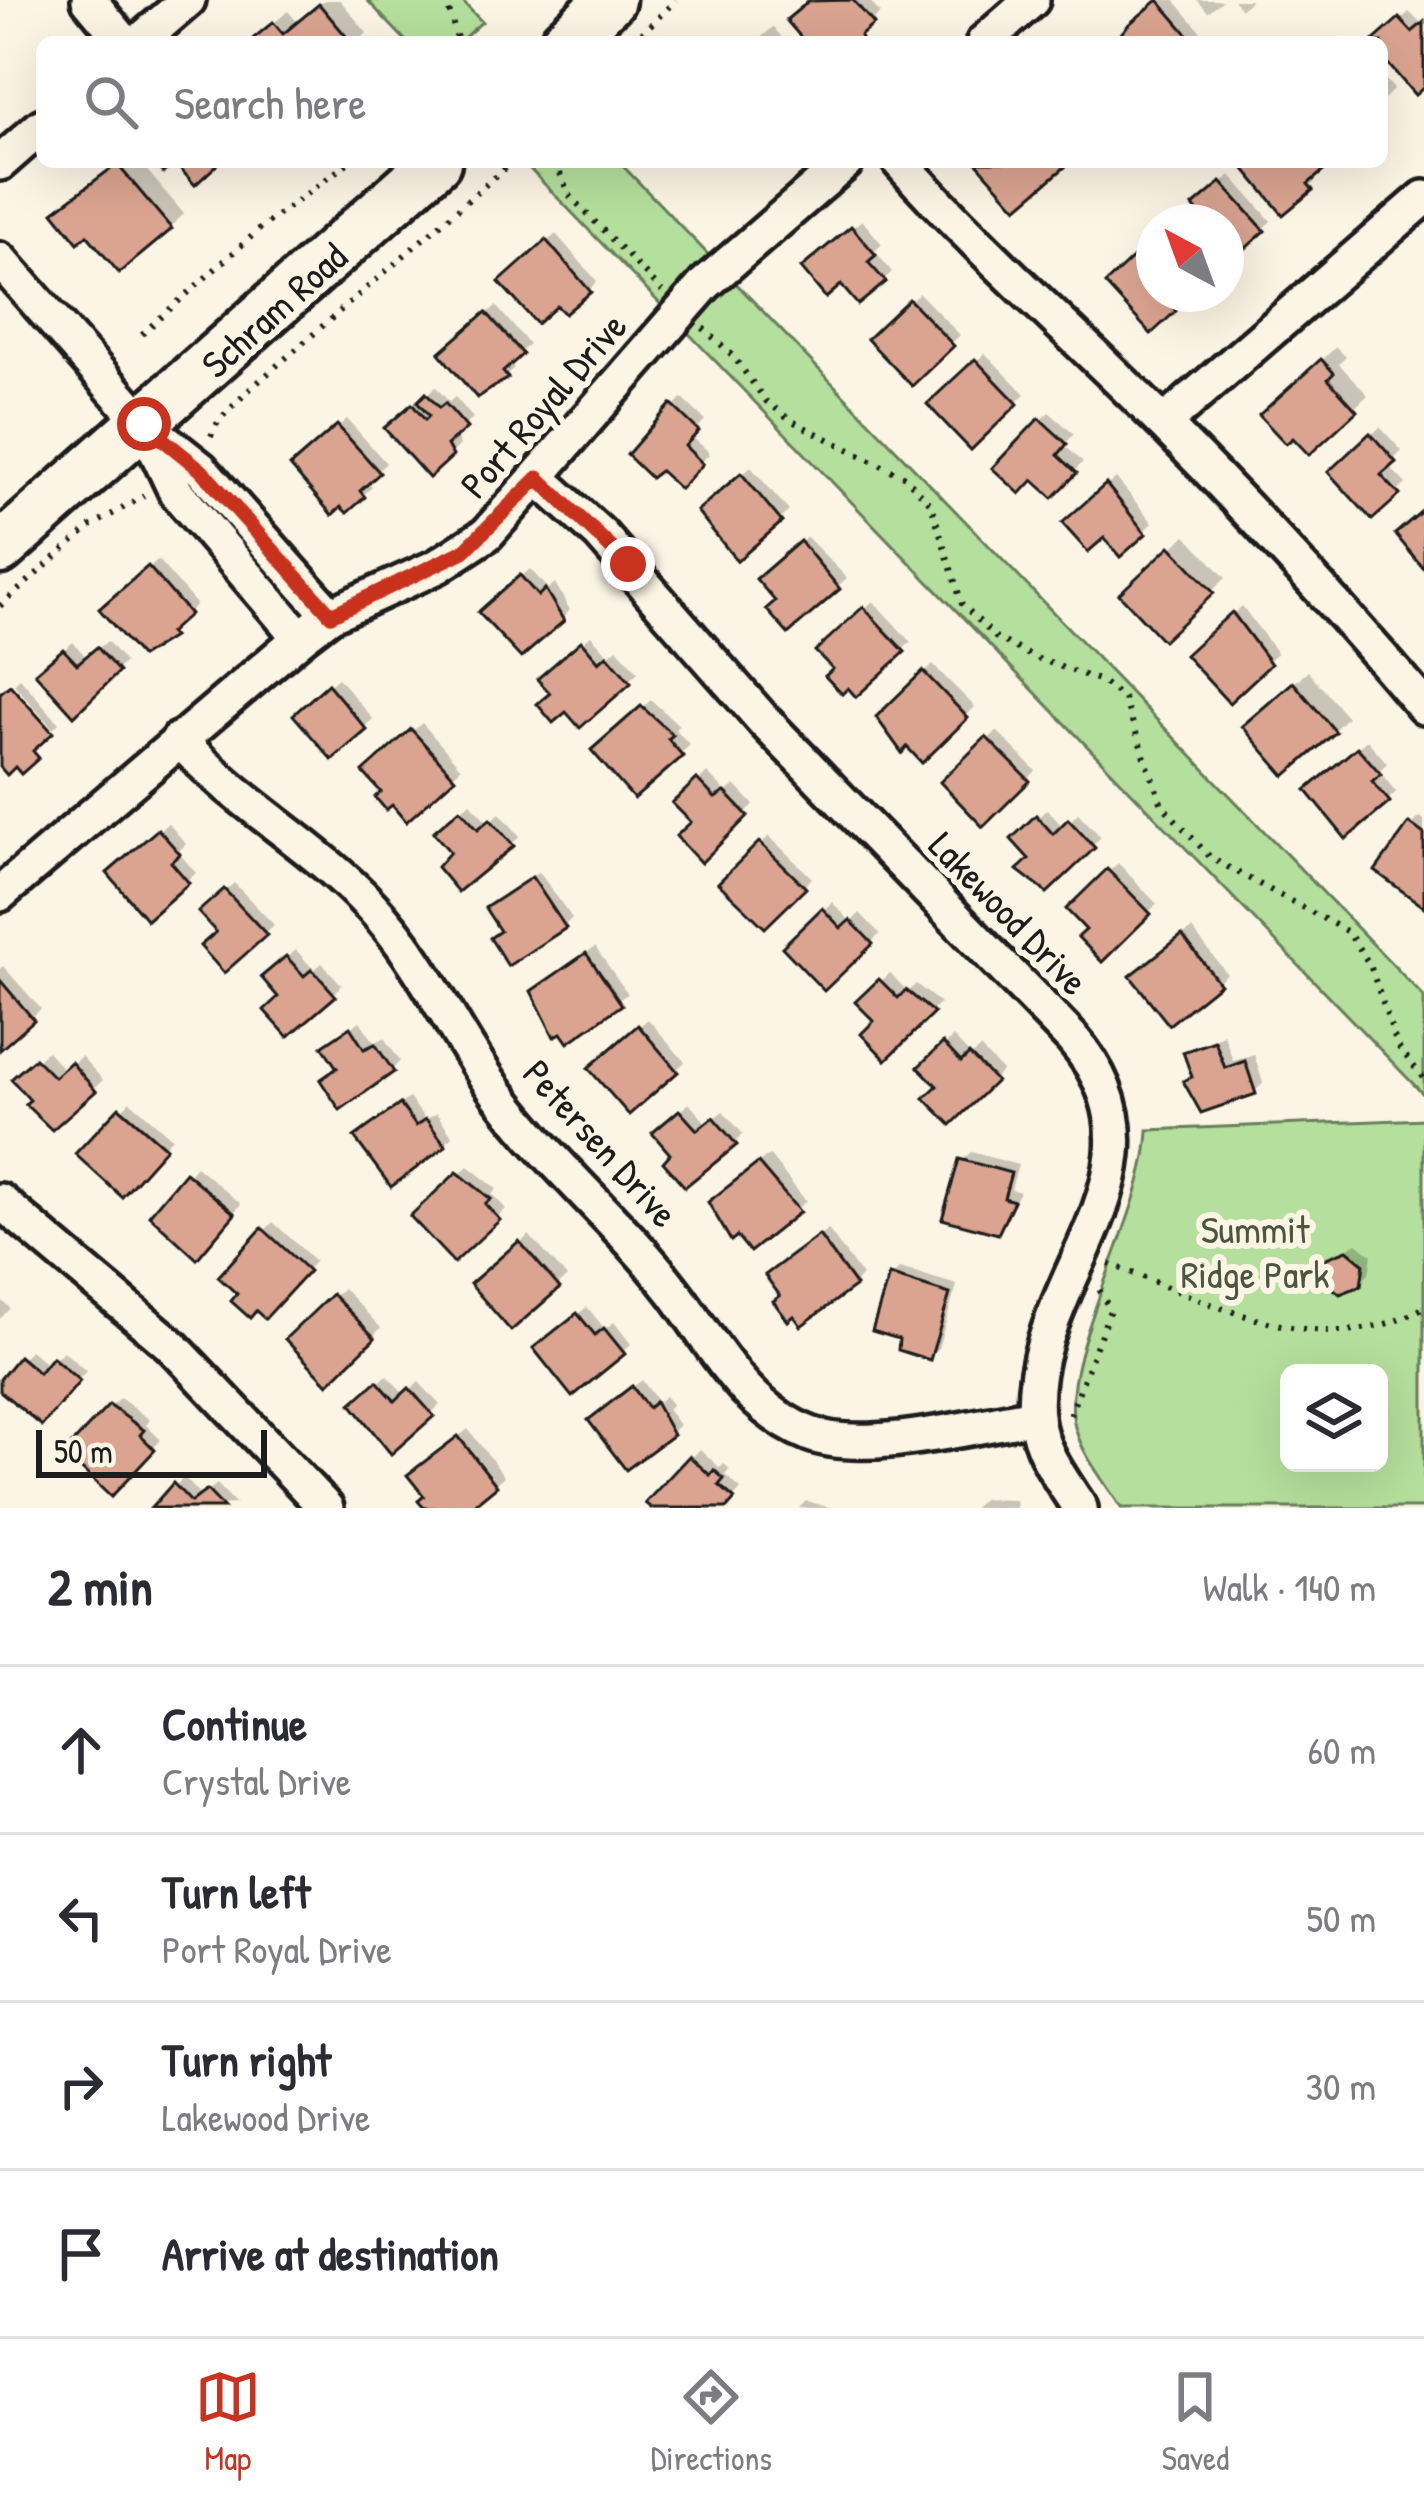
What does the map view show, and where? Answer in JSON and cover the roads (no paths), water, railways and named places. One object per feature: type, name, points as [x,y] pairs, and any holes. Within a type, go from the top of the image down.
[{"type":"main road","points":[[571,36],[610,0]]},
{"type":"main road","name":"Schram Road","points":[[0,549],[429,168]]},
{"type":"street","points":[[89,0],[119,36]]},
{"type":"street","points":[[147,36],[188,0]]},
{"type":"street","points":[[991,36],[1032,0]]},
{"type":"street","points":[[0,163],[36,131]]},
{"type":"street","name":"Port Royal Drive","points":[[0,894],[331,615],[464,551],[538,478],[681,309],[839,168]]},
{"type":"street","points":[[904,168],[968,238],[1164,423],[1339,608],[1424,707]]},
{"type":"street","points":[[1164,423],[1424,198]]},
{"type":"street","points":[[0,260],[144,424],[201,470],[331,615]]},
{"type":"street","points":[[144,424],[176,492],[300,638]]},
{"type":"street","name":"Lakewood Drive","points":[[538,478],[600,534],[764,721],[1071,1037],[1102,1078],[1112,1101],[1114,1151],[1105,1191],[1045,1351],[1036,1416],[1052,1465],[1080,1508]]},
{"type":"street","name":"Petersen Drive","points":[[179,739],[226,790],[327,865],[384,921],[500,1096],[651,1262],[736,1378],[769,1412],[835,1441],[1036,1416]]},
{"type":"street","points":[[0,1201],[171,1345],[326,1508]]},
{"type":"park label","name":"Summit Ridge Park","points":[[1255,1252]]}]
